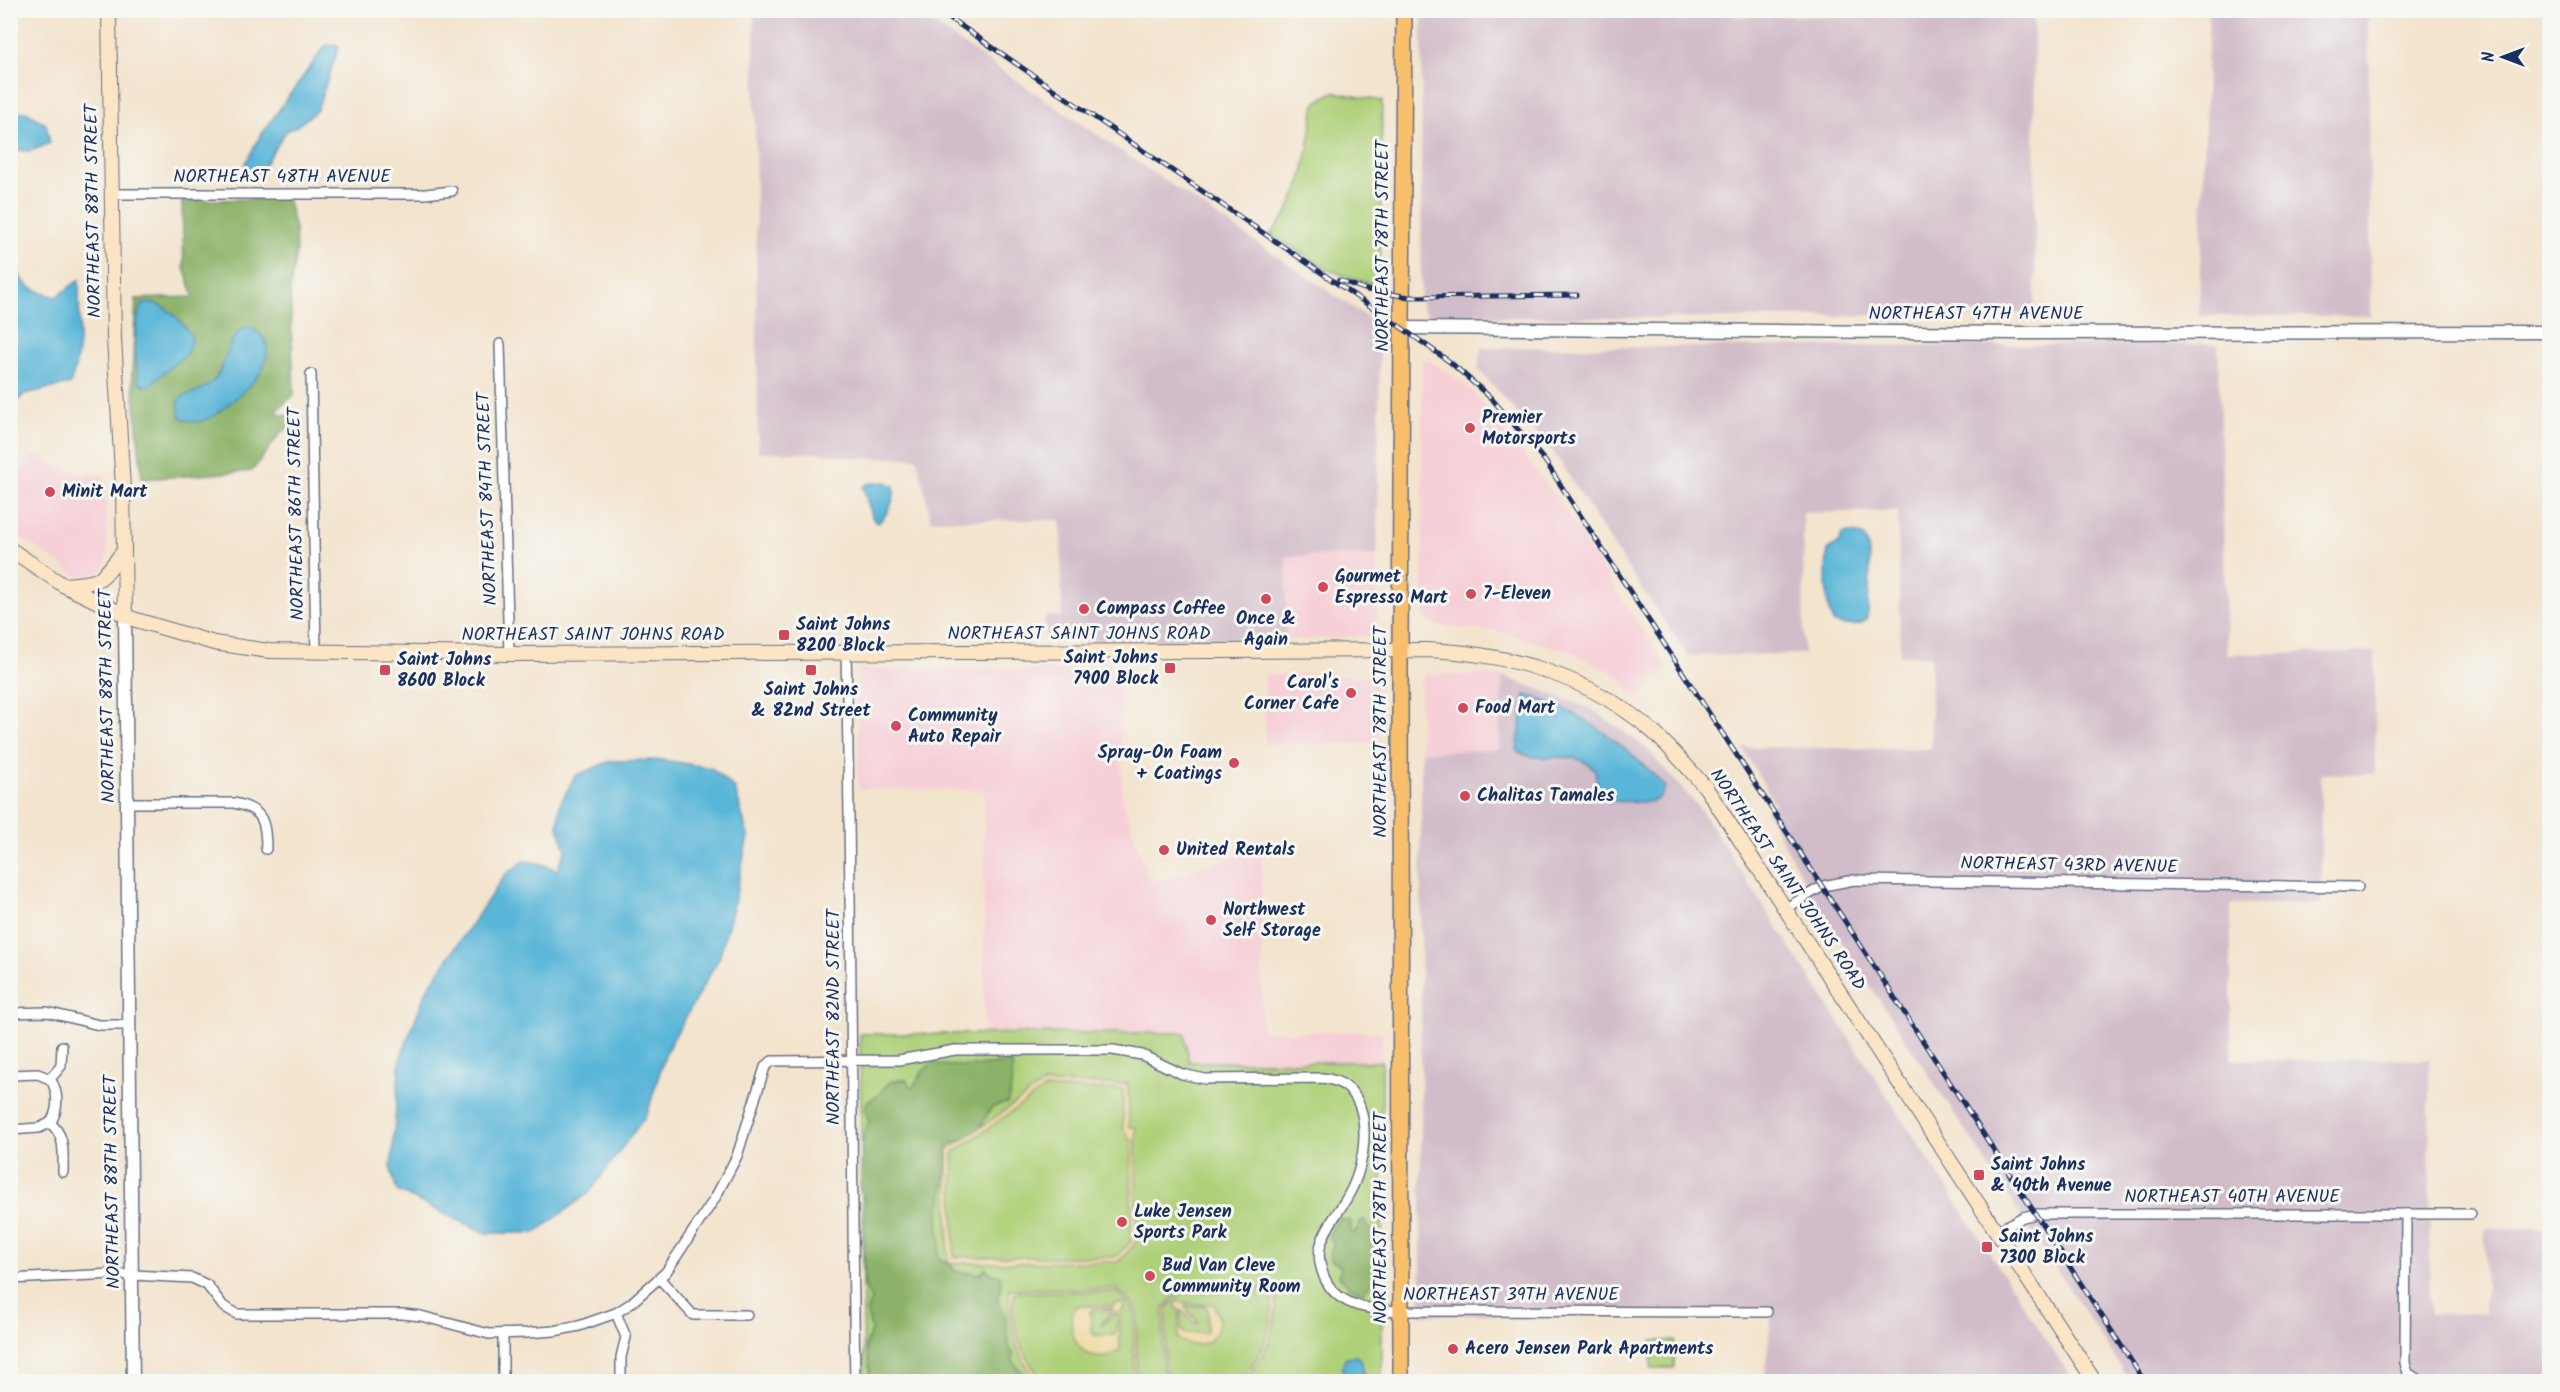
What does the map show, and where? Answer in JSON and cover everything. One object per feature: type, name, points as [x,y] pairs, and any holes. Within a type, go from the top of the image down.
[{"type":"main road","name":"NORTHEAST 88TH STREET","points":[[109,10],[114,362],[123,488],[125,616]]},
{"type":"main road","name":"NORTHEAST 78TH STREET","points":[[1401,1382],[1400,649],[1404,10]]},
{"type":"main road","name":"NORTHEAST SAINT JOHNS ROAD","points":[[10,549],[63,585],[125,616],[176,634],[225,645],[316,653],[846,653],[1400,649],[1458,651],[1532,666],[1591,690],[1624,710],[1652,731],[1706,788],[2095,1382]]},
{"type":"main road","points":[[63,585],[98,581],[106,575],[124,551]]},
{"type":"street","name":"NORTHEAST 48TH AVENUE","points":[[113,194],[425,194],[452,191]]},
{"type":"street","name":"NORTHEAST 47TH AVENUE","points":[[1402,328],[2006,333],[2550,332]]},
{"type":"street","name":"NORTHEAST 84TH STREET","points":[[500,344],[509,654]]},
{"type":"street","name":"NORTHEAST 86TH STREET","points":[[310,374],[316,653]]},
{"type":"street","name":"NORTHEAST 88TH STREET","points":[[125,616],[133,1382]]},
{"type":"street","name":"NORTHEAST 82ND STREET","points":[[846,653],[850,774],[850,1061],[855,1382]]},
{"type":"street","points":[[128,803],[234,803],[256,810],[266,832],[266,849]]},
{"type":"street","name":"NORTHEAST 43RD AVENUE","points":[[1786,908],[1823,886],[1854,880],[2358,887]]},
{"type":"street","points":[[10,1013],[47,1012],[99,1024],[130,1025]]},
{"type":"street","points":[[50,1079],[61,1066],[62,1046]]},
{"type":"street","name":"NORTHEAST 39TH AVENUE","points":[[850,1061],[899,1060],[955,1050],[1113,1050],[1142,1055],[1182,1074],[1205,1079],[1323,1078],[1335,1080],[1350,1090],[1362,1113],[1363,1142],[1360,1161],[1352,1187],[1323,1239],[1319,1254],[1321,1267],[1330,1287],[1345,1301],[1365,1308],[1401,1311],[1767,1312]]},
{"type":"street","points":[[10,1280],[112,1274],[198,1280],[207,1285],[223,1306],[237,1314],[411,1314],[489,1334],[554,1331],[579,1326],[616,1313],[660,1280],[698,1226],[731,1168],[748,1124],[762,1072],[768,1064],[776,1061],[850,1061]]},
{"type":"street","points":[[10,1075],[42,1075],[50,1079],[56,1093],[56,1112],[51,1123],[39,1128],[10,1130]]},
{"type":"street","points":[[51,1123],[62,1137],[63,1172]]},
{"type":"street","name":"NORTHEAST 40TH AVENUE","points":[[1997,1231],[2023,1216],[2036,1214],[2471,1214]]},
{"type":"street","points":[[2406,1214],[2405,1358],[2408,1373],[2422,1382]]},
{"type":"street","points":[[660,1280],[693,1315],[747,1315]]},
{"type":"street","points":[[616,1313],[626,1337],[621,1357],[621,1382]]},
{"type":"street","points":[[503,1334],[503,1382]]},
{"type":"shaded area","points":[[754,11],[914,11],[1380,326],[1377,555],[1286,556],[1286,640],[1045,641],[1045,617],[1062,616],[1061,520],[931,520],[917,458],[850,458],[824,453],[758,452]]},
{"type":"shaded area","points":[[1422,11],[1732,11],[1732,16],[2034,17],[2035,312],[1732,318],[1436,317],[1424,312],[1421,304]]},
{"type":"shaded area","points":[[2209,11],[2368,11],[2371,316],[2199,316]]},
{"type":"shaded area","points":[[2218,344],[2227,654],[2375,652],[2375,774],[2321,774],[2321,904],[2231,904],[2231,1060],[2429,1059],[2430,1314],[2485,1313],[2485,1228],[2549,1228],[2549,1381],[2130,1381],[1821,911],[1766,810],[1775,804],[1742,747],[1931,749],[1931,656],[1900,655],[1898,511],[1803,513],[1804,654],[1688,656],[1629,570],[1554,453],[1478,369],[1481,348]]},
{"type":"shaded area","points":[[1422,358],[1442,368],[1472,391],[1513,439],[1567,514],[1667,668],[1635,698],[1620,677],[1570,651],[1495,631],[1434,625],[1425,618],[1423,613]]},
{"type":"shaded area","points":[[33,455],[82,476],[105,475],[107,560],[102,572],[83,578],[76,575],[11,530],[10,484]]},
{"type":"shaded area","points":[[1377,555],[1377,623],[1376,631],[1371,636],[1286,640],[1286,556]]},
{"type":"shaded area","points":[[858,669],[1120,670],[1122,798],[1150,884],[1262,848],[1262,1032],[1382,1032],[1382,1062],[1188,1062],[1184,1033],[984,1033],[984,790],[858,789]]},
{"type":"shaded area","points":[[1321,674],[1372,677],[1377,685],[1378,744],[1265,744],[1265,675]]},
{"type":"shaded area","points":[[1430,674],[1503,676],[1500,750],[1421,752],[1420,684],[1425,676]]},
{"type":"shaded area","points":[[1503,676],[1591,709],[1621,729],[1646,748],[1700,809],[2073,1381],[1764,1381],[1772,1311],[1421,1315],[1421,752],[1499,750]]},
{"type":"green space","points":[[1333,92],[1382,101],[1380,287],[1329,270],[1270,234],[1282,220],[1298,189],[1307,155],[1315,103]]},
{"type":"green space","points":[[287,198],[295,229],[296,252],[290,290],[294,395],[278,409],[279,415],[292,415],[294,426],[282,431],[252,471],[142,479],[132,375],[136,299],[194,297],[184,268],[182,201]]},
{"type":"green space","name":"Luke Jensen Sports Park","points":[[1184,1033],[1189,1062],[1382,1062],[1382,1381],[864,1381],[860,1034]]},
{"type":"green space","points":[[933,1063],[970,1066],[1012,1063],[1012,1072],[1007,1103],[991,1109],[976,1133],[948,1146],[938,1222],[940,1245],[938,1254],[941,1261],[950,1264],[956,1272],[980,1274],[986,1268],[990,1273],[1001,1276],[1001,1289],[997,1299],[1005,1313],[1009,1349],[1013,1352],[1013,1361],[1029,1381],[868,1381],[870,1372],[866,1346],[871,1330],[867,1311],[871,1299],[864,1284],[865,1201],[860,1190],[863,1136],[869,1122],[865,1110],[867,1102],[893,1081],[907,1080],[913,1087],[924,1069]]},
{"type":"green space","points":[[1338,1219],[1351,1221],[1351,1234],[1362,1220],[1365,1220],[1367,1227],[1374,1232],[1377,1262],[1374,1280],[1363,1293],[1350,1287],[1339,1276],[1341,1267],[1330,1259],[1330,1251],[1334,1246],[1329,1235]]},
{"type":"green space","points":[[1652,1341],[1675,1341],[1674,1368],[1651,1368]]},
{"type":"sand","points":[[1043,1084],[1128,1084],[1129,1127],[1136,1127],[1136,1243],[1118,1262],[948,1263],[948,1150]],"holes":[[[1044,1089],[1123,1089],[1123,1129],[1132,1141],[1131,1242],[1115,1257],[954,1257],[953,1153]]]},
{"type":"sand","points":[[1009,1289],[1117,1289],[1137,1308],[1137,1381],[1134,1381],[1134,1309],[1116,1292],[1017,1292],[1014,1294],[1014,1318],[1019,1341],[1036,1372],[1044,1381],[1038,1382],[1023,1361],[1014,1338]]},
{"type":"sand","points":[[1182,1289],[1277,1289],[1270,1340],[1259,1362],[1240,1381],[1233,1381],[1244,1373],[1259,1354],[1268,1331],[1272,1292],[1183,1292],[1166,1309],[1166,1381],[1163,1381],[1163,1309]]},
{"type":"sand","points":[[1179,1301],[1185,1304],[1213,1304],[1219,1323],[1212,1338],[1197,1345],[1178,1339],[1179,1311],[1175,1305]],"holes":[[[1205,1306],[1208,1309],[1205,1333],[1184,1333],[1181,1330],[1181,1310],[1196,1324],[1198,1322],[1185,1307]]]},
{"type":"sand","points":[[1121,1303],[1124,1307],[1120,1313],[1120,1349],[1110,1356],[1100,1358],[1082,1350],[1072,1331],[1072,1319],[1076,1306],[1113,1306]],"holes":[[[1093,1309],[1113,1309],[1101,1324],[1115,1312],[1117,1313],[1117,1332],[1114,1335],[1094,1335],[1091,1332],[1090,1312]]]},
{"type":"water","points":[[335,44],[339,46],[317,110],[297,126],[286,131],[261,170],[256,174],[248,173],[245,164],[261,135],[320,53],[326,46]]},
{"type":"water","points":[[11,112],[26,112],[46,124],[50,143],[31,151],[11,150]]},
{"type":"water","points":[[11,256],[22,279],[39,292],[56,297],[79,280],[80,320],[79,346],[70,384],[24,394],[11,409]]},
{"type":"water","points":[[154,303],[176,317],[192,338],[187,353],[147,387],[138,382],[136,331],[139,311],[143,304]]},
{"type":"water","points":[[246,327],[259,333],[266,343],[267,356],[259,375],[237,397],[207,419],[193,421],[180,417],[178,403],[181,397],[200,390],[217,377],[234,338]]},
{"type":"water","points":[[885,482],[894,486],[894,496],[888,511],[878,523],[873,519],[863,487],[867,484]]},
{"type":"water","points":[[1850,533],[1865,539],[1870,565],[1866,620],[1850,625],[1833,622],[1830,615],[1826,566],[1828,550],[1838,544],[1842,534]]},
{"type":"water","points":[[1525,695],[1545,701],[1584,719],[1618,743],[1665,786],[1661,796],[1652,802],[1605,801],[1598,793],[1595,770],[1586,763],[1567,757],[1538,757],[1517,751]]},
{"type":"water","points":[[664,760],[711,768],[735,789],[748,836],[733,908],[719,958],[666,1052],[647,1114],[589,1193],[535,1233],[485,1233],[397,1191],[391,1170],[400,1059],[427,989],[505,875],[524,861],[539,863],[557,870],[566,850],[558,826],[560,804],[575,776],[610,761]]},
{"type":"water","points":[[1356,1356],[1362,1362],[1364,1381],[1344,1381],[1342,1366],[1346,1357]]},
{"type":"railway","points":[[938,10],[1402,328],[1450,362],[1492,399],[1545,461],[2145,1382]]},
{"type":"railway","points":[[1339,280],[1367,290],[1409,297],[1577,295]]},
{"type":"place","name":"Premier Motorsports","points":[[1470,428]]},
{"type":"place","name":"Minit Mart","points":[[50,492]]},
{"type":"place","name":"Gourmet Espresso Mart","points":[[1323,587]]},
{"type":"place","name":"7-Eleven","points":[[1471,594]]},
{"type":"place","name":"Once & Again","points":[[1266,599]]},
{"type":"place","name":"Compass Coffee","points":[[1084,609]]},
{"type":"place","name":"Saint Johns 8200 Block","points":[[784,635]]},
{"type":"place","name":"Saint Johns 7900 Block","points":[[1170,668]]},
{"type":"place","name":"Saint Johns 8600 Block","points":[[385,670]]},
{"type":"place","name":"Saint Johns & 82nd Street","points":[[811,670]]},
{"type":"place","name":"Carol's Corner Cafe","points":[[1351,693]]},
{"type":"place","name":"Food Mart","points":[[1463,708]]},
{"type":"place","name":"Community Auto Repair","points":[[896,726]]},
{"type":"place","name":"Spray-On Foam + Coatings","points":[[1234,763]]},
{"type":"place","name":"Chalitas Tamales","points":[[1465,796]]},
{"type":"place","name":"United Rentals","points":[[1164,850]]},
{"type":"place","name":"Northwest Self Storage","points":[[1211,920]]},
{"type":"place","name":"Saint Johns & 40th Avenue","points":[[1979,1175]]},
{"type":"place","name":"Luke Jensen Sports Park","points":[[1122,1222]]},
{"type":"place","name":"Saint Johns 7300 Block","points":[[1987,1247]]},
{"type":"place","name":"Bud Van Cleve Community Room","points":[[1150,1276]]},
{"type":"place","name":"Acero Jensen Park Apartments","points":[[1453,1349]]}]
